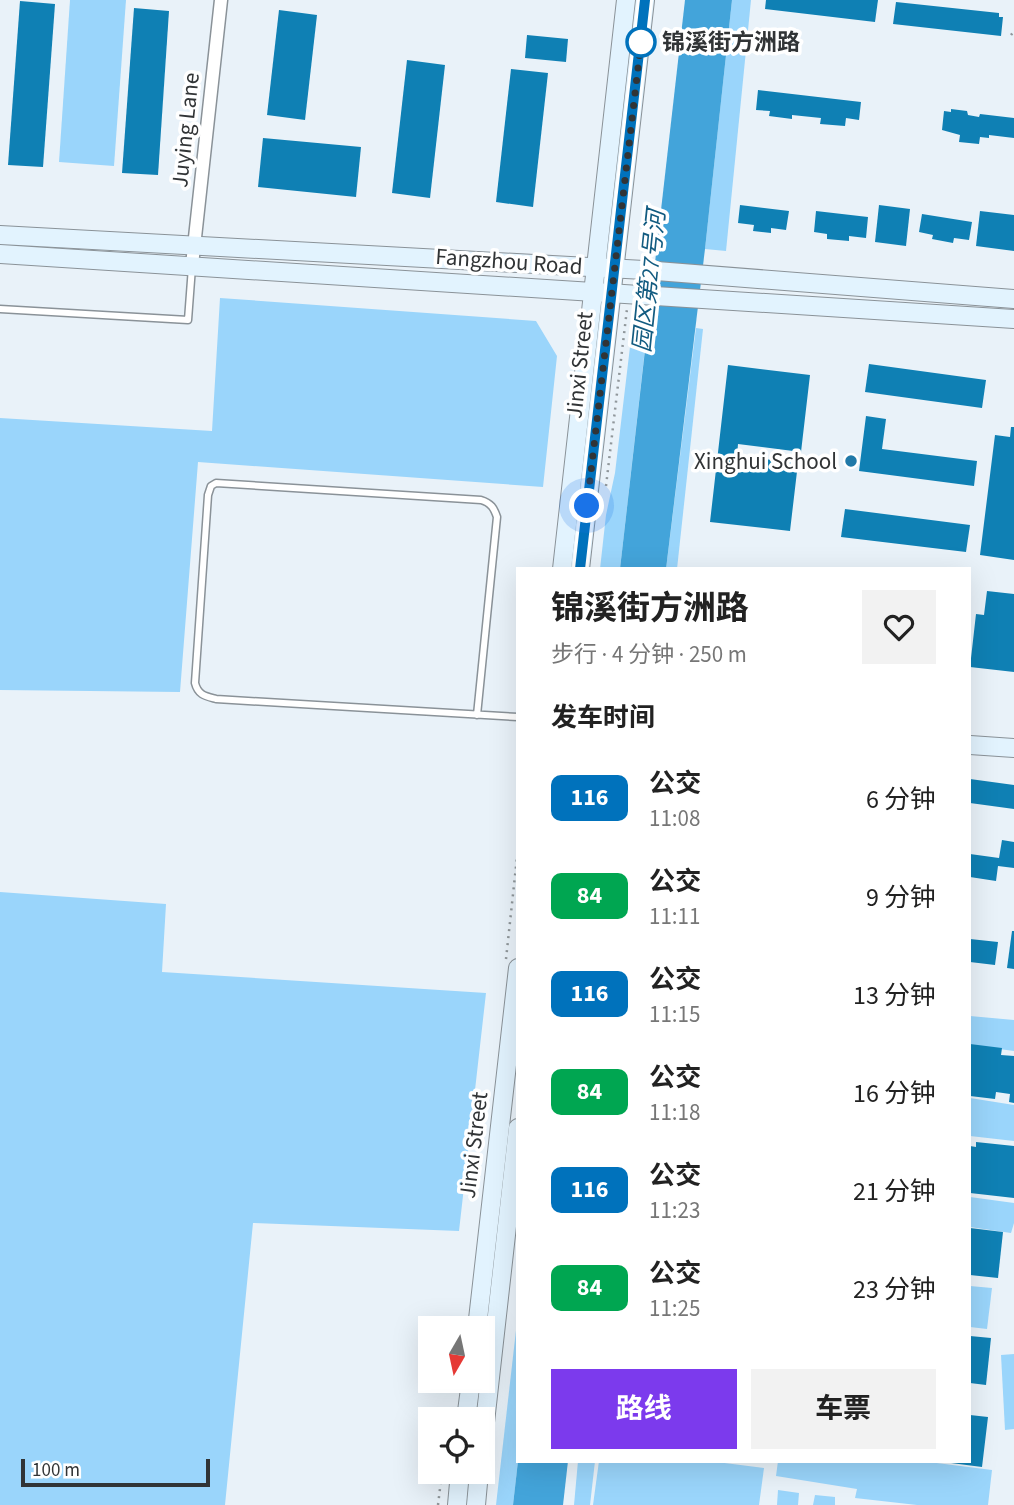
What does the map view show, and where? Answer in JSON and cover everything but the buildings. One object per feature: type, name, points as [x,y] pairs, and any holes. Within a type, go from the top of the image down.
[{"type":"main road","name":"Jinxi Street","points":[[580,567],[603,292],[596,268],[626,0]]},
{"type":"main road","name":"Jinxi Street","points":[[562,567],[603,292],[615,269],[645,0]]},
{"type":"main road","name":"Fangzhou Road","points":[[0,236],[603,292],[1014,319]]},
{"type":"main road","name":"Fangzhou Road","points":[[0,254],[193,256],[596,268],[1014,299]]},
{"type":"main road","points":[[971,746],[1014,748]]},
{"type":"main road","name":"Jinxi Street","points":[[478,1316],[516,986]]},
{"type":"main road","name":"Jinxi Street","points":[[487,1407],[516,1146]]},
{"type":"main road","points":[[457,1505],[459,1484]]},
{"type":"main road","points":[[476,1505],[479,1484]]},
{"type":"street","name":"Juying Lane","points":[[193,256],[221,0]]},
{"type":"lane","points":[[0,309],[188,320],[193,256]]},
{"type":"lane","points":[[477,715],[496,517],[494,508],[488,502],[229,484],[211,486],[208,495],[196,670],[197,691],[203,696],[216,699],[477,715],[516,717]]},
{"type":"path","points":[[438,1505],[441,1484]]},
{"type":"shaded area","points":[[70,0],[126,0],[114,166],[59,162]]},
{"type":"shaded area","points":[[685,0],[732,0],[666,567],[620,567]]},
{"type":"shaded area","points":[[732,0],[751,0],[726,251],[705,249]]},
{"type":"shaded area","points":[[220,298],[536,321],[557,356],[543,487],[198,462],[180,692],[0,690],[0,418],[212,431]]},
{"type":"shaded area","points":[[644,321],[648,322],[620,567],[600,567],[606,515],[615,473],[632,330]]},
{"type":"shaded area","points":[[696,328],[703,329],[677,567],[666,567]]},
{"type":"shaded area","points":[[0,892],[166,904],[162,972],[486,993],[459,1231],[253,1223],[225,1505],[0,1505]]},
{"type":"shaded area","points":[[971,1016],[1014,1020],[1014,1051],[971,1045]]},
{"type":"shaded area","points":[[971,1098],[1014,1105],[1014,1141],[971,1136]]},
{"type":"shaded area","points":[[971,1197],[1014,1203],[1011,1233],[971,1227]]},
{"type":"shaded area","points":[[971,1286],[992,1288],[987,1329],[971,1327]]},
{"type":"shaded area","points":[[516,1330],[518,1463],[513,1505],[496,1505]]},
{"type":"shaded area","points":[[1014,1354],[1014,1429],[1005,1430],[1001,1355]]},
{"type":"shaded area","points":[[518,1463],[568,1463],[563,1505],[513,1505]]},
{"type":"shaded area","points":[[578,1463],[595,1463],[590,1505],[574,1505]]},
{"type":"shaded area","points":[[599,1463],[725,1463],[764,1468],[759,1505],[593,1505]]},
{"type":"shaded area","points":[[778,1463],[937,1463],[992,1470],[988,1505],[917,1505],[855,1498],[857,1489],[776,1476]]},
{"type":"shaded area","points":[[778,1490],[799,1493],[798,1505],[777,1505]]},
{"type":"shaded area","points":[[815,1495],[835,1497],[835,1505],[813,1505]]},
{"type":"bus line","name":"116","points":[[580,567],[645,0]]},
{"type":"place","name":"锦溪街方洲路","points":[[641,42]]},
{"type":"place","name":"Xinghui School","points":[[851,461]]},
{"type":"route","points":[[587,506],[641,42]]},
{"type":"water label","name":"园区第27号河","points":[[649,281]]}]
